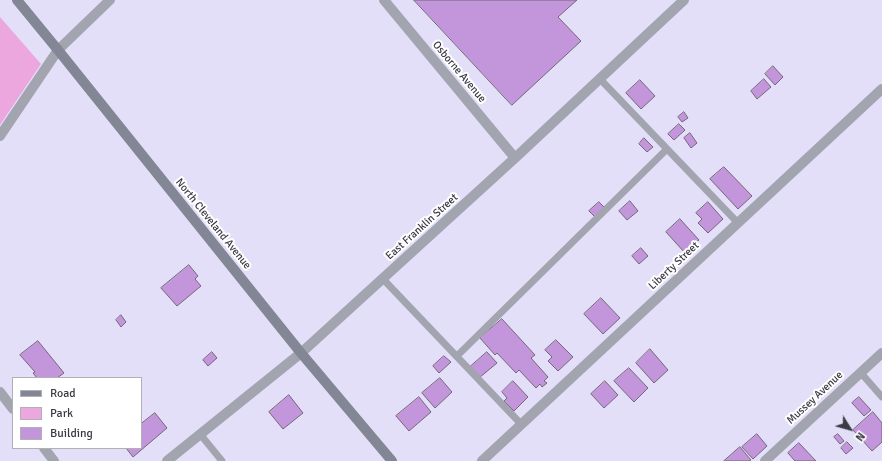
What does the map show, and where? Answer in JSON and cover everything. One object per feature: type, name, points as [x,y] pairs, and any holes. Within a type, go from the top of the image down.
[{"type":"main road","name":"North Cleveland Avenue","points":[[17,0],[302,353],[392,461]]},
{"type":"street","points":[[0,136],[58,50],[110,0]]},
{"type":"street","name":"Osborne Avenue","points":[[384,0],[516,158]]},
{"type":"street","name":"East Franklin Street","points":[[167,461],[302,353],[516,158],[684,0]]},
{"type":"street","name":"Liberty Street","points":[[482,461],[882,89]]},
{"type":"street","name":"Mussey Avenue","points":[[765,461],[882,353]]},
{"type":"street","points":[[0,392],[12,408]]},
{"type":"street","points":[[45,449],[54,461]]},
{"type":"lane","points":[[600,79],[738,223]]},
{"type":"lane","points":[[457,356],[667,149]]},
{"type":"lane","points":[[382,279],[521,424]]},
{"type":"lane","points":[[860,373],[882,398]]},
{"type":"lane","points":[[200,434],[222,461]]},
{"type":"green space","points":[[0,17],[41,64],[0,125]]},
{"type":"building","points":[[414,0],[577,0],[558,17],[581,41],[512,105]]},
{"type":"building","points":[[773,66],[783,77],[775,85],[765,74]]},
{"type":"building","points":[[764,79],[771,87],[757,99],[751,91]]},
{"type":"building","points":[[640,80],[655,96],[641,109],[626,93]]},
{"type":"building","points":[[684,112],[688,118],[682,122],[678,117]]},
{"type":"building","points":[[679,124],[685,130],[674,140],[668,134]]},
{"type":"building","points":[[690,133],[697,143],[691,148],[684,138]]},
{"type":"building","points":[[644,138],[653,147],[647,152],[639,144]]},
{"type":"building","points":[[724,167],[752,196],[738,209],[710,179]]},
{"type":"building","points":[[630,201],[638,211],[627,220],[619,211]]},
{"type":"building","points":[[599,202],[605,208],[595,217],[589,211]]},
{"type":"building","points":[[708,202],[723,219],[708,233],[698,223],[702,219],[696,213]]},
{"type":"building","points":[[680,219],[699,240],[685,253],[666,232]]},
{"type":"building","points":[[641,248],[648,256],[639,264],[632,256]]},
{"type":"building","points":[[189,265],[198,276],[195,279],[201,286],[177,306],[161,288]]},
{"type":"building","points":[[601,298],[620,318],[603,334],[584,314]]},
{"type":"building","points":[[121,315],[126,322],[121,327],[116,320]]},
{"type":"building","points":[[502,319],[535,355],[531,358],[548,377],[544,381],[547,383],[542,387],[540,384],[536,388],[519,370],[516,373],[497,353],[495,355],[480,338]]},
{"type":"building","points":[[556,340],[573,357],[558,371],[548,361],[552,357],[545,350]]},
{"type":"building","points":[[38,341],[64,373],[58,377],[36,377],[33,373],[35,372],[20,355]]},
{"type":"building","points":[[650,349],[668,370],[654,383],[636,363]]},
{"type":"building","points":[[212,352],[217,358],[208,366],[203,360]]},
{"type":"building","points":[[487,352],[497,363],[479,378],[470,367]]},
{"type":"building","points":[[444,356],[451,362],[439,373],[433,366]]},
{"type":"building","points":[[629,368],[648,388],[634,402],[614,381]]},
{"type":"building","points":[[440,378],[452,392],[435,408],[422,393]]},
{"type":"building","points":[[513,381],[528,397],[514,411],[504,401],[507,398],[502,392]]},
{"type":"building","points":[[605,381],[618,395],[604,408],[591,394]]},
{"type":"building","points":[[289,395],[303,413],[283,429],[269,412]]},
{"type":"building","points":[[419,397],[431,412],[409,431],[396,416]]},
{"type":"building","points":[[859,397],[871,410],[864,416],[852,403]]},
{"type":"building","points":[[873,412],[882,423],[882,442],[872,451],[853,430]]},
{"type":"building","points":[[155,413],[167,428],[133,457],[127,449],[142,449],[142,423]]},
{"type":"building","points":[[757,434],[767,446],[753,459],[742,447]]},
{"type":"building","points":[[838,434],[844,441],[840,444],[834,437]]},
{"type":"building","points":[[847,442],[853,448],[846,454],[841,448]]},
{"type":"building","points":[[799,443],[816,461],[795,461],[788,453]]},
{"type":"building","points":[[740,447],[751,460],[724,461]]}]
